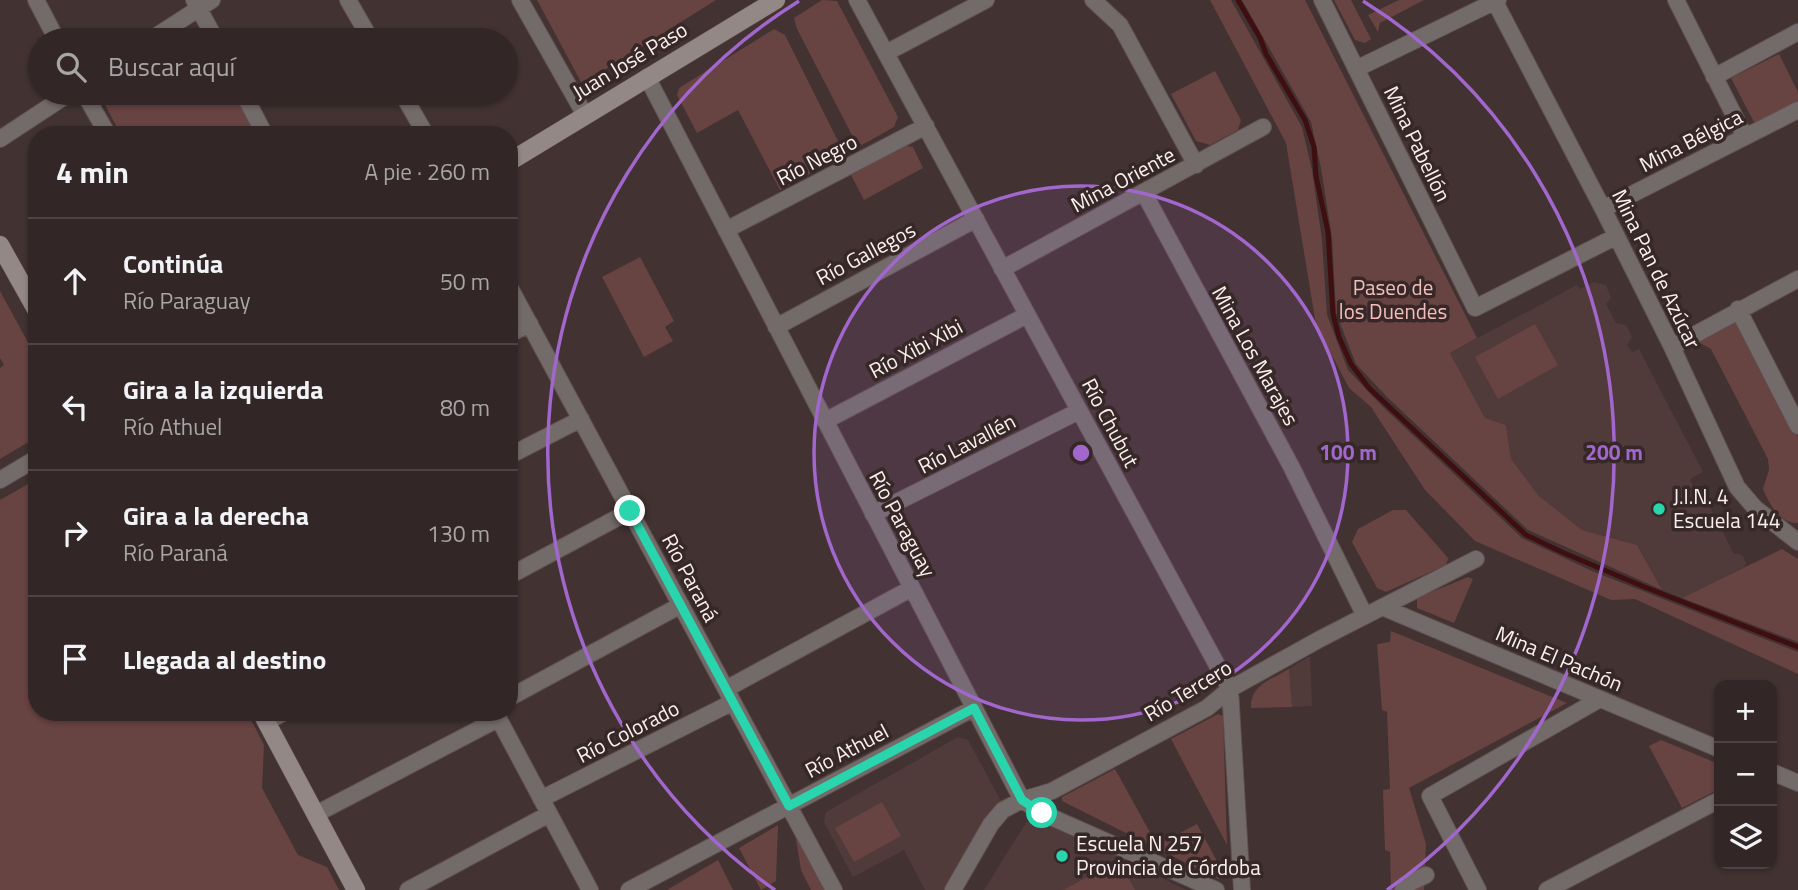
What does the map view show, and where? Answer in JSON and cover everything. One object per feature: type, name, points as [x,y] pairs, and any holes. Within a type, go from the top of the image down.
[{"type":"main road","name":"Juan José Paso","points":[[518,156],[776,0]]},
{"type":"main road","points":[[0,245],[28,294]]},
{"type":"main road","points":[[266,721],[356,890]]},
{"type":"street","points":[[36,0],[51,28]]},
{"type":"street","points":[[348,0],[365,28]]},
{"type":"street","points":[[520,0],[585,115]]},
{"type":"street","name":"Río Chubut","points":[[858,0],[1230,690],[1242,890]]},
{"type":"street","points":[[886,53],[986,0]]},
{"type":"street","points":[[1093,0],[1120,24],[1196,164]]},
{"type":"street","name":"Mina Pabellón","points":[[1322,0],[1475,308],[1615,237]]},
{"type":"street","points":[[1356,69],[1496,0]]},
{"type":"street","name":"Mina Pan de Azúcar","points":[[1496,0],[1672,347],[1737,487],[1755,508],[1796,537]]},
{"type":"street","points":[[1676,0],[1745,137]]},
{"type":"street","points":[[167,28],[202,3],[211,28]]},
{"type":"street","points":[[1714,77],[1798,32]]},
{"type":"street","name":"Río Paraguay","points":[[647,77],[1022,800]]},
{"type":"street","points":[[0,139],[52,105]]},
{"type":"street","points":[[91,105],[103,126]]},
{"type":"street","points":[[249,105],[260,126]]},
{"type":"street","points":[[409,105],[421,126]]},
{"type":"street","name":"Mina Bélgica","points":[[1603,209],[1798,110]]},
{"type":"street","name":"Río Negro","points":[[726,230],[926,126]]},
{"type":"street","name":"Mina Oriente","points":[[1002,269],[1263,127]]},
{"type":"street","name":"Mina Los Marajes","points":[[1144,193],[1291,467],[1365,615]]},
{"type":"street","name":"Río Gallegos","points":[[776,327],[975,219]]},
{"type":"street","points":[[1672,347],[1798,279]]},
{"type":"street","name":"Río Paraná","points":[[518,302],[834,890]]},
{"type":"street","points":[[1738,309],[1798,426]]},
{"type":"street","name":"Río Xibi Xibi","points":[[825,421],[1027,315]]},
{"type":"street","points":[[518,330],[530,324]]},
{"type":"street","name":"Río Lavallén","points":[[873,514],[1079,411]]},
{"type":"street","points":[[518,451],[581,419]]},
{"type":"street","points":[[0,480],[28,463]]},
{"type":"street","points":[[518,571],[630,511]]},
{"type":"street","name":"Río Tercero","points":[[953,890],[1003,810],[1022,800],[1052,791],[1208,708],[1230,690],[1365,615],[1476,559]]},
{"type":"street","name":"Río Colorado","points":[[408,890],[912,588]]},
{"type":"street","points":[[518,693],[681,605]]},
{"type":"street","name":"Mina El Pachón","points":[[1382,607],[1714,747]]},
{"type":"street","points":[[1478,890],[1430,796],[1600,699]]},
{"type":"street","name":"Río Athuel","points":[[629,890],[974,708]]},
{"type":"street","points":[[316,814],[487,721]]},
{"type":"street","points":[[499,721],[590,890]]},
{"type":"street","points":[[1777,774],[1798,783]]},
{"type":"street","points":[[1022,800],[1042,813],[1216,890]]},
{"type":"street","points":[[1547,890],[1714,803]]},
{"type":"street","points":[[1403,890],[1405,885],[1426,875]]},
{"type":"shaded area","points":[[1594,282],[1606,285],[1611,298],[1606,304],[1616,323],[1626,325],[1632,337],[1627,345],[1632,352],[1639,349],[1703,472],[1690,479],[1693,486],[1698,484],[1734,554],[1740,554],[1746,564],[1743,568],[1682,598],[1662,590],[1637,545],[1582,530],[1538,495],[1511,459],[1506,425],[1485,418],[1450,353],[1577,285],[1580,289]]},
{"type":"shaded area","points":[[1310,656],[1312,706],[1292,707],[1289,669]]},
{"type":"shaded area","points":[[958,737],[968,740],[1001,801],[997,816],[953,890],[925,890],[904,850],[853,877],[824,822],[826,812]]},
{"type":"shaded area","name":"Escuela N 257 Provincia de Córdoba","points":[[1039,817],[1186,890],[984,890],[1026,823]]},
{"type":"green space","points":[[537,0],[716,0],[582,84]]},
{"type":"green space","points":[[822,0],[837,1],[898,117],[894,127],[862,145],[854,139],[797,29],[794,18]]},
{"type":"green space","points":[[1210,0],[1231,0],[1302,127],[1312,170],[1322,240],[1327,315],[1348,370],[1381,405],[1522,538],[1592,571],[1798,652],[1798,674],[1635,599],[1611,600],[1475,541],[1425,490],[1371,407],[1349,388],[1316,325],[1286,143]]},
{"type":"green space","name":"Paseo de los Duendes","points":[[1242,0],[1305,0],[1477,338],[1450,353],[1485,418],[1506,425],[1511,459],[1538,495],[1582,530],[1637,545],[1662,590],[1528,530],[1388,398],[1356,364],[1336,313],[1332,238],[1311,122]]},
{"type":"green space","points":[[1334,0],[1351,0],[1371,39],[1365,43],[1355,40]]},
{"type":"green space","points":[[1399,0],[1424,0],[1380,23],[1378,32],[1368,15]]},
{"type":"green space","points":[[774,29],[785,35],[840,145],[840,157],[780,190],[738,110],[697,133],[677,95],[679,88]]},
{"type":"green space","points":[[1779,54],[1798,92],[1798,104],[1756,126],[1731,78]]},
{"type":"green space","points":[[1215,71],[1241,120],[1238,130],[1210,145],[1196,141],[1171,94]]},
{"type":"green space","points":[[105,105],[242,105],[253,126],[116,126]]},
{"type":"green space","points":[[903,145],[913,147],[923,168],[864,200],[850,173]]},
{"type":"green space","points":[[640,257],[674,321],[665,327],[673,341],[644,357],[602,277]]},
{"type":"green space","points":[[0,291],[28,342],[28,442],[0,459],[0,368],[4,365],[0,358]]},
{"type":"green space","points":[[1739,321],[1798,437],[1798,523],[1780,516],[1769,501],[1763,489],[1769,470],[1768,459],[1711,349],[1698,342]]},
{"type":"green space","points":[[1535,324],[1558,365],[1498,399],[1475,357]]},
{"type":"green space","points":[[28,484],[28,721],[252,721],[264,745],[262,788],[298,855],[327,867],[339,890],[0,890],[0,500]]},
{"type":"green space","points":[[1393,510],[1406,510],[1448,558],[1446,565],[1386,592],[1377,588],[1352,542],[1358,529]]},
{"type":"green space","points":[[1782,549],[1798,559],[1798,642],[1682,598]]},
{"type":"green space","points":[[1468,577],[1473,579],[1454,623],[1417,608],[1417,598]]},
{"type":"green space","points":[[1391,631],[1567,703],[1409,788],[1426,844],[1424,890],[1391,890],[1390,852],[1385,850],[1383,790],[1390,789],[1387,712],[1382,710],[1377,644],[1390,642]]},
{"type":"green space","points":[[1289,669],[1292,707],[1251,708],[1258,688]]},
{"type":"green space","points":[[1218,714],[1223,716],[1227,845],[1171,739]]},
{"type":"green space","points":[[1661,740],[1714,762],[1714,792],[1682,808],[1649,746]]},
{"type":"green space","points":[[1115,769],[1157,845],[1197,824],[1225,876],[1218,879],[1062,801],[1062,797]]},
{"type":"green space","points":[[882,802],[901,836],[854,862],[835,828]]},
{"type":"green space","points":[[778,825],[776,881],[761,890],[739,848]]},
{"type":"green space","points":[[794,827],[827,890],[811,890],[801,870]]},
{"type":"green space","points":[[718,860],[733,890],[667,890]]},
{"type":"green space","points":[[1119,860],[1135,890],[1063,890]]},
{"type":"waterway","points":[[1238,0],[1305,120],[1314,147],[1316,176],[1328,232],[1333,314],[1339,337],[1351,364],[1369,388],[1526,535],[1642,586],[1798,647]]},
{"type":"place","name":"J.I.N. 4 Escuela 144","points":[[1659,509]]},
{"type":"place","name":"Escuela N 257 Provincia de Córdoba","points":[[1062,856]]},
{"type":"route","points":[[630,511],[789,806],[974,708],[1022,800],[1042,813]]}]
